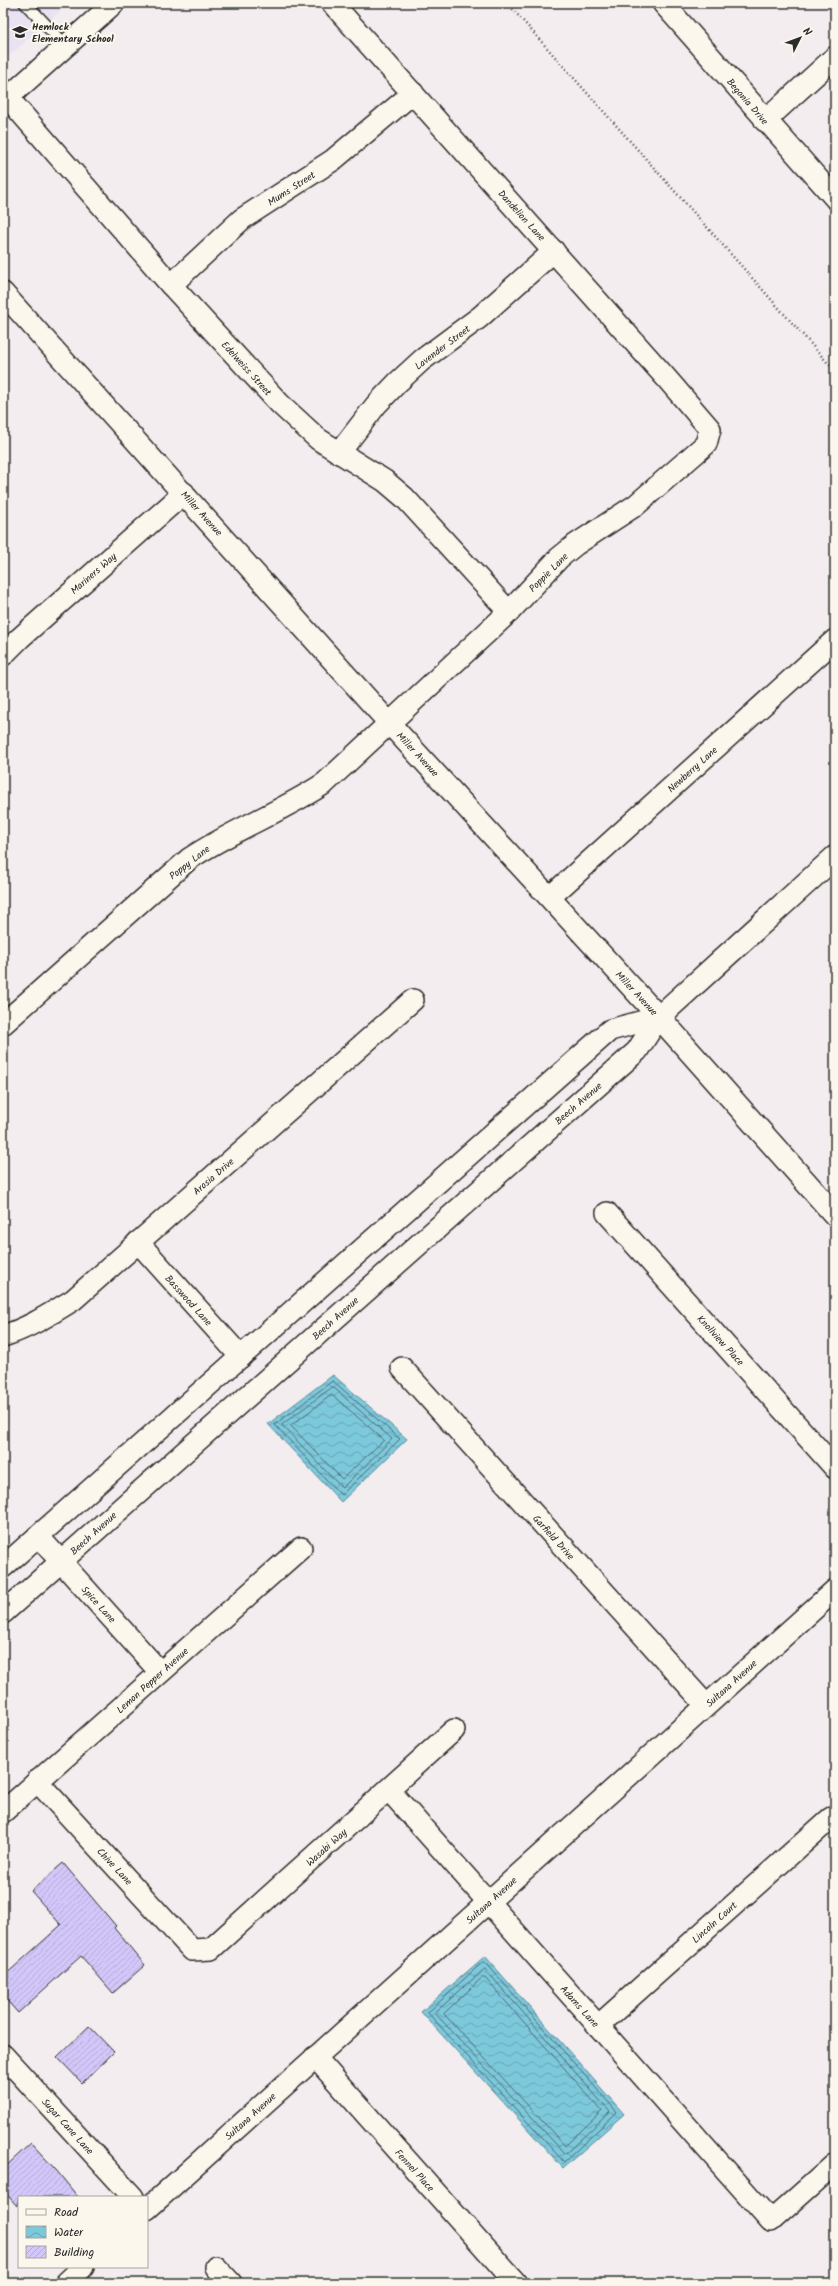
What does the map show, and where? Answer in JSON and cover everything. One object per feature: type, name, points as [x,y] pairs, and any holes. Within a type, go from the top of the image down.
[{"type":"street","points":[[5,100],[114,3]]},
{"type":"street","name":"Dandelion Lane","points":[[332,3],[554,251],[710,429]]},
{"type":"street","name":"Begonia Drive","points":[[663,3],[835,198]]},
{"type":"street","points":[[765,120],[835,58]]},
{"type":"street","name":"Mums Street","points":[[171,285],[242,219],[333,160],[412,93]]},
{"type":"street","name":"Edelweiss Street","points":[[5,100],[280,404],[318,439],[385,481],[405,498],[509,612]]},
{"type":"street","name":"Lavender Street","points":[[339,453],[376,405],[398,382],[422,360],[480,317],[554,251]]},
{"type":"street","name":"Miller Avenue","points":[[3,293],[390,724],[659,1017],[835,1215]]},
{"type":"street","name":"Poppie Lane","points":[[390,724],[509,612],[559,558],[575,545],[636,505],[692,458],[706,444],[710,429]]},
{"type":"street","name":"Mariners Way","points":[[3,655],[20,638],[184,493]]},
{"type":"street","name":"Newberry Lane","points":[[550,897],[835,640]]},
{"type":"street","name":"Poppy Lane","points":[[3,1024],[189,860],[213,844],[298,801],[325,783],[390,724]]},
{"type":"street","name":"Beech Avenue","points":[[3,1613],[637,1052],[659,1017],[835,857]]},
{"type":"street","name":"Arosia Drive","points":[[3,1336],[32,1324],[73,1300],[413,1000]]},
{"type":"street","name":"Beech Avenue","points":[[3,1567],[610,1030],[659,1017]]},
{"type":"street","name":"Knollview Place","points":[[607,1213],[835,1468]]},
{"type":"street","name":"Basswood Lane","points":[[138,1242],[241,1357]]},
{"type":"street","name":"Garfield Drive","points":[[402,1368],[706,1705]]},
{"type":"street","name":"Spice Lane","points":[[38,1536],[160,1672]]},
{"type":"street","name":"Lemon Pepper Avenue","points":[[3,1812],[301,1548]]},
{"type":"street","name":"Sultana Avenue","points":[[148,2209],[835,1590]]},
{"type":"street","name":"Wasabi Way","points":[[192,1950],[211,1950],[454,1730]]},
{"type":"street","name":"Chive Lane","points":[[37,1781],[192,1950]]},
{"type":"street","name":"Adams Lane","points":[[389,1790],[771,2220],[835,2164]]},
{"type":"street","name":"Lincoln Court","points":[[598,2026],[831,1818]]},
{"type":"street","name":"Sugar Cane Lane","points":[[3,2055],[132,2196]]},
{"type":"street","name":"Fennel Place","points":[[315,2057],[516,2283]]},
{"type":"street","points":[[216,2267],[231,2283]]},
{"type":"street","points":[[66,2283],[82,2268]]},
{"type":"lane","points":[[25,3],[66,46]]},
{"type":"path","points":[[507,3],[835,371]]},
{"type":"shaded area","name":"Hemlock Elementary School","points":[[3,3],[69,3],[3,61]]},
{"type":"water","points":[[333,1375],[407,1439],[341,1502],[268,1424]]},
{"type":"water","points":[[485,1956],[624,2114],[563,2168],[421,2012]]},
{"type":"building","points":[[63,1863],[116,1926],[114,1928],[145,1965],[113,1993],[81,1956],[18,2013],[3,1996],[3,1977],[61,1925],[31,1891]]},
{"type":"building","points":[[89,2026],[114,2052],[82,2083],[57,2057]]},
{"type":"building","points":[[31,2143],[77,2196],[18,2196],[17,2206],[3,2190],[3,2169]]},
{"type":"place","name":"Hemlock Elementary School","points":[[20,32]]}]
